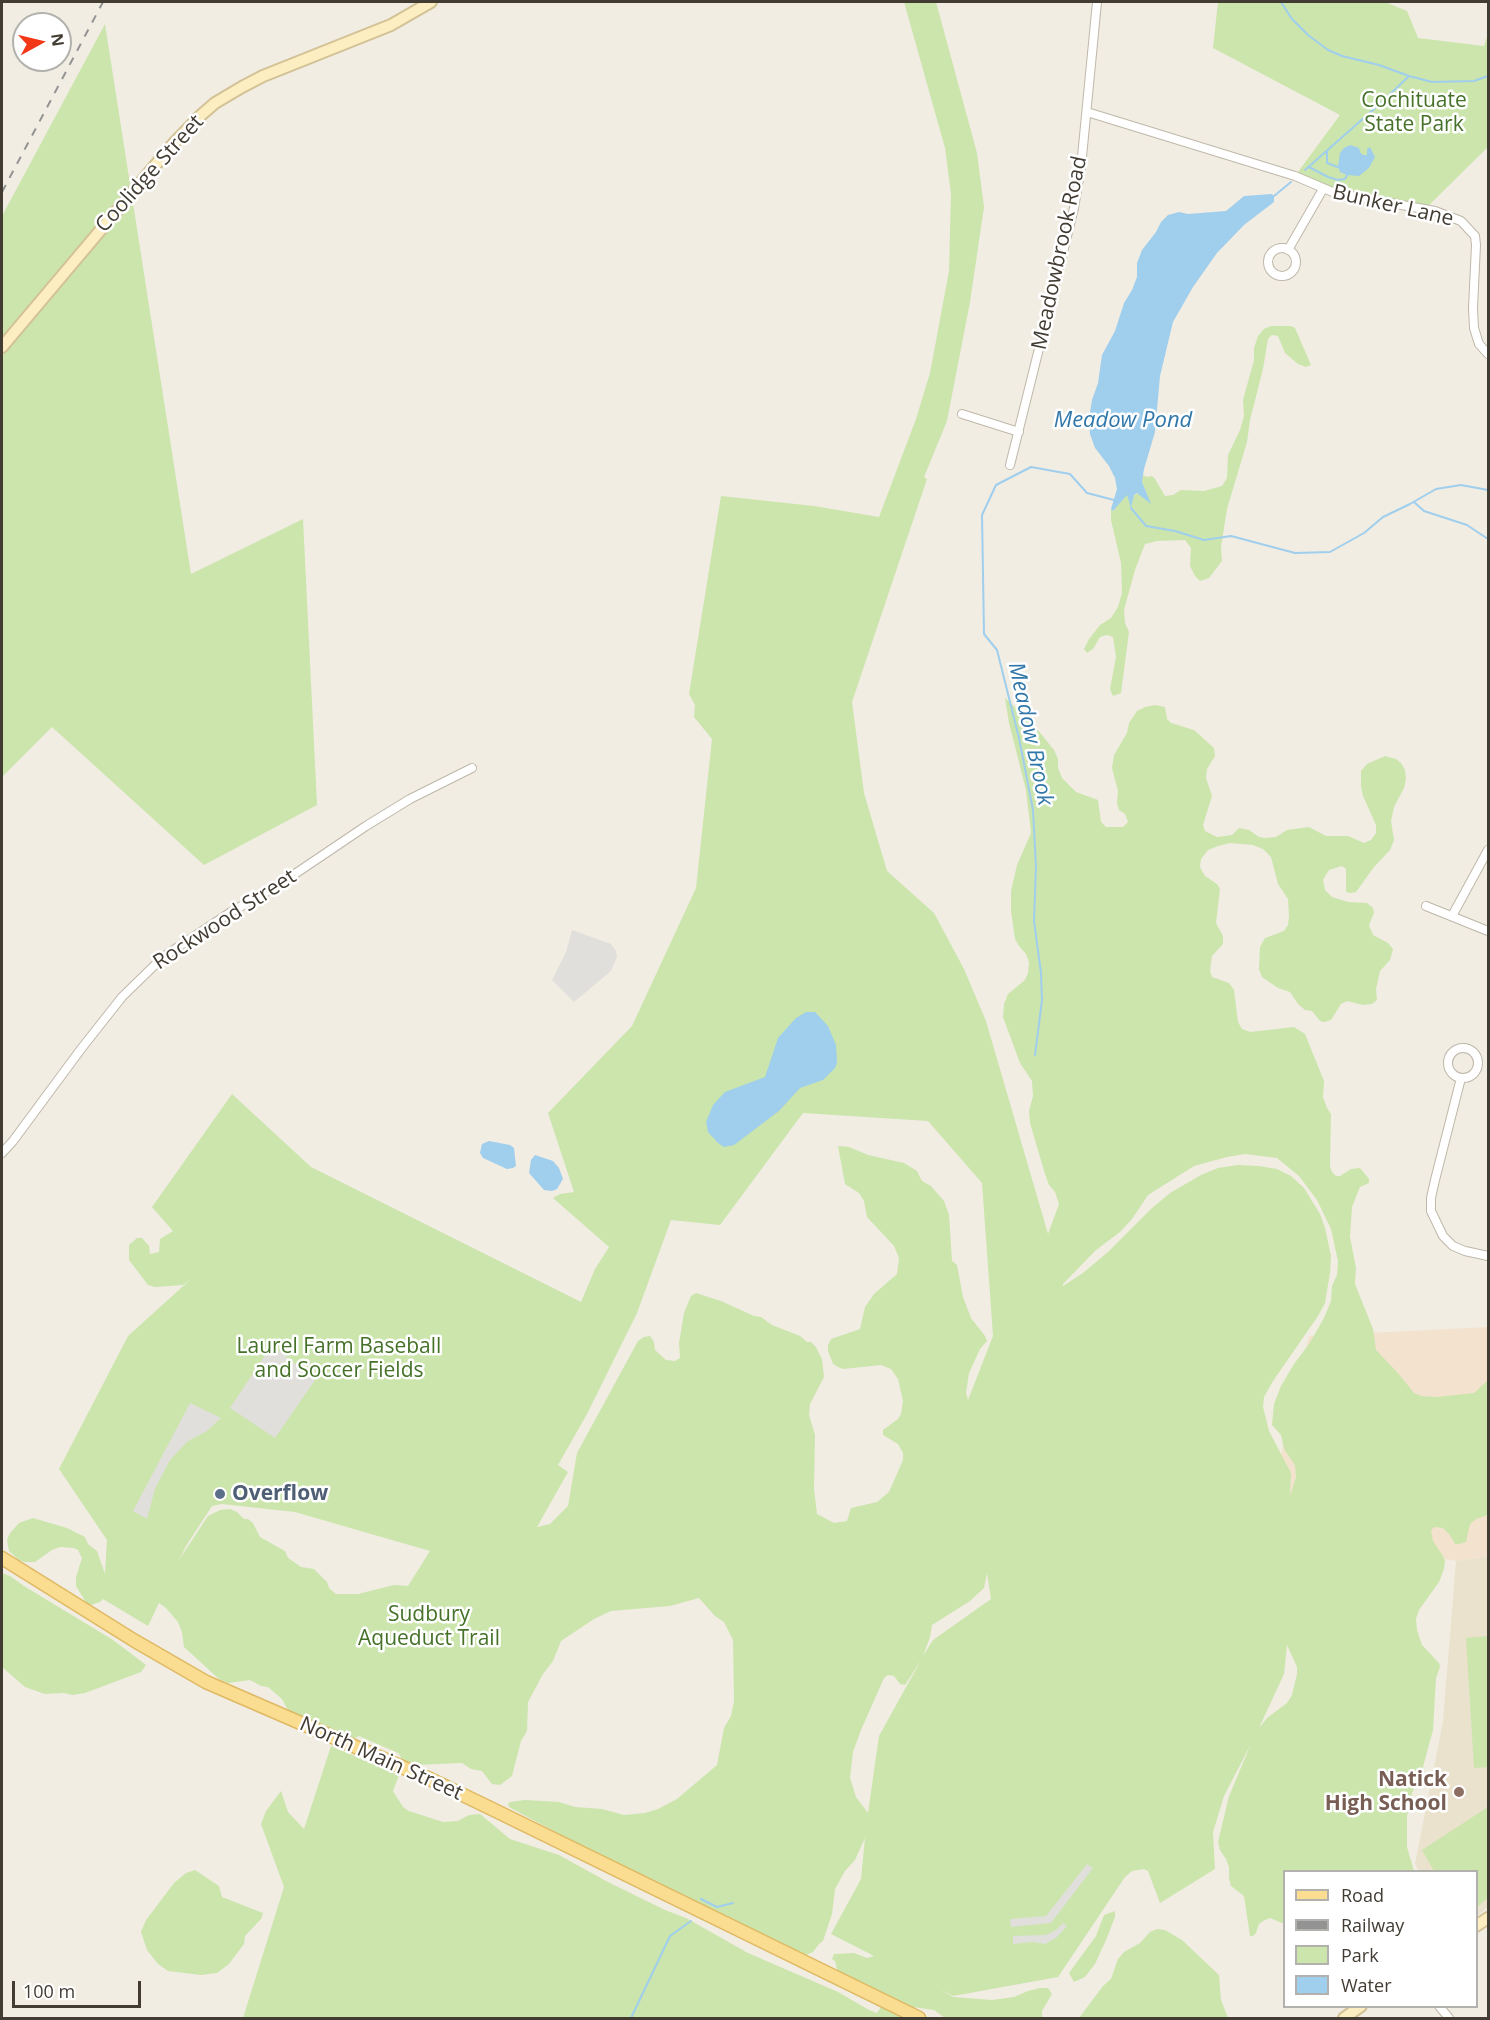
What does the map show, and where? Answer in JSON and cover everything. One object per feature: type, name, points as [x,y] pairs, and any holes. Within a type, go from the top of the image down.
[{"type":"main road","name":"Coolidge Street","points":[[2,347],[161,158],[210,108],[256,79],[373,34],[431,2]]},
{"type":"main road","name":"North Main Street","points":[[2,1558],[206,1682],[441,1785],[919,2019]]},
{"type":"main road","points":[[1344,2019],[1360,2008]]},
{"type":"street","name":"Meadowbrook Road","points":[[1010,465],[1074,208],[1081,167],[1097,2]]},
{"type":"street","name":"Bunker Lane","points":[[1087,112],[1295,176],[1323,189],[1347,196],[1435,211],[1454,217],[1469,227],[1475,236],[1474,328],[1479,344],[1488,354]]},
{"type":"street","points":[[1288,250],[1323,189]]},
{"type":"street","points":[[962,414],[1019,432]]},
{"type":"street","name":"Rockwood Street","points":[[2,1153],[122,998],[163,957],[231,912],[278,886],[402,804],[472,768]]},
{"type":"street","points":[[1452,916],[1488,850]]},
{"type":"street","points":[[1425,906],[1488,931]]},
{"type":"street","points":[[1461,1078],[1435,1180],[1431,1211],[1443,1236],[1453,1246],[1488,1256]]},
{"type":"shaded area","points":[[572,930],[611,944],[617,957],[611,971],[574,1002],[552,980],[566,952]]},
{"type":"shaded area","points":[[1488,1327],[1488,1556],[1456,1561],[1264,1527],[1309,1336]]},
{"type":"shaded area","points":[[272,1345],[315,1380],[275,1438],[230,1408]]},
{"type":"shaded area","points":[[190,1403],[221,1418],[207,1431],[188,1441],[170,1460],[155,1489],[147,1519],[133,1511]]},
{"type":"shaded area","name":"Natick High School","points":[[1488,1556],[1488,1907],[1478,1915],[1478,1870],[1418,1870],[1415,1864],[1443,1721],[1456,1561]]},
{"type":"shaded area","points":[[1087,1864],[1093,1868],[1051,1923],[1011,1927],[1010,1919],[1046,1916]]},
{"type":"shaded area","points":[[1063,1923],[1067,1926],[1056,1938],[1045,1944],[1032,1942],[1013,1944],[1013,1936],[1046,1935]]},
{"type":"green space","points":[[904,2],[936,2],[977,153],[984,207],[970,302],[947,421],[924,477],[927,479],[852,702],[864,793],[887,871],[934,913],[964,969],[986,1021],[1048,1234],[1059,1204],[1045,1174],[1030,1123],[1032,1081],[1020,1063],[1003,1017],[1008,994],[1025,980],[1028,973],[1029,962],[1026,954],[1015,939],[1011,891],[1017,865],[1031,833],[1026,790],[1005,698],[1033,724],[1054,750],[1062,778],[1076,792],[1098,800],[1101,822],[1106,827],[1123,827],[1128,822],[1125,814],[1119,810],[1118,791],[1112,768],[1114,755],[1127,733],[1129,723],[1137,711],[1145,707],[1155,705],[1165,707],[1167,719],[1171,723],[1194,730],[1214,748],[1215,756],[1207,769],[1206,778],[1212,796],[1203,825],[1205,831],[1217,837],[1232,835],[1239,828],[1265,838],[1276,837],[1287,830],[1309,827],[1326,836],[1348,836],[1364,843],[1371,840],[1376,833],[1376,825],[1363,796],[1361,771],[1367,764],[1385,756],[1396,759],[1405,770],[1406,779],[1394,807],[1391,821],[1394,840],[1390,850],[1356,892],[1346,892],[1346,869],[1342,866],[1329,870],[1323,880],[1325,890],[1332,897],[1348,902],[1367,903],[1373,908],[1374,913],[1369,925],[1373,935],[1388,943],[1393,949],[1390,960],[1380,971],[1376,989],[1377,1000],[1372,1004],[1363,1005],[1347,1001],[1341,1004],[1331,1020],[1324,1022],[1320,1021],[1312,1011],[1305,1010],[1298,1004],[1290,992],[1278,988],[1262,977],[1259,969],[1260,947],[1265,938],[1284,931],[1288,925],[1288,899],[1278,884],[1271,857],[1263,849],[1253,845],[1230,843],[1218,846],[1208,850],[1201,859],[1200,867],[1205,876],[1217,884],[1220,889],[1216,923],[1223,936],[1223,944],[1212,956],[1210,971],[1212,977],[1229,983],[1234,990],[1238,1022],[1242,1029],[1250,1032],[1294,1027],[1305,1034],[1324,1081],[1323,1097],[1331,1114],[1330,1166],[1332,1172],[1340,1176],[1351,1169],[1360,1168],[1369,1179],[1369,1183],[1360,1187],[1352,1207],[1350,1237],[1356,1268],[1355,1284],[1373,1329],[1376,1350],[1414,1393],[1421,1396],[1437,1397],[1474,1393],[1488,1380],[1488,1515],[1470,1524],[1466,1542],[1459,1544],[1455,1544],[1443,1528],[1435,1527],[1431,1530],[1433,1541],[1445,1561],[1444,1569],[1439,1582],[1419,1610],[1416,1619],[1422,1645],[1440,1667],[1436,1678],[1433,1730],[1420,1778],[1412,1793],[1407,1816],[1407,1847],[1414,1870],[1283,1870],[1283,1922],[1270,1918],[1259,1924],[1256,1933],[1250,1936],[1244,1896],[1231,1886],[1229,1867],[1218,1842],[1229,1796],[1251,1744],[1224,1796],[1213,1832],[1215,1869],[1160,1903],[1148,1871],[1144,1869],[1132,1871],[1125,1877],[1058,1977],[953,1996],[939,1989],[953,1997],[992,2000],[1048,1988],[1052,1994],[1042,2011],[1042,2018],[945,2018],[934,2010],[912,2007],[841,1975],[832,1959],[834,1954],[854,1953],[867,1958],[874,1956],[831,1934],[861,1879],[865,1838],[855,1860],[845,1871],[835,1889],[832,1914],[823,1941],[813,1952],[804,1956],[628,1871],[509,1807],[510,1802],[525,1800],[559,1802],[624,1815],[645,1813],[677,1799],[717,1765],[724,1728],[731,1716],[734,1701],[733,1640],[724,1622],[715,1616],[699,1598],[670,1606],[611,1611],[594,1619],[561,1641],[553,1661],[528,1702],[527,1731],[521,1741],[512,1776],[500,1785],[492,1784],[482,1771],[471,1769],[462,1763],[415,1765],[402,1759],[398,1753],[359,1736],[353,1739],[289,1712],[282,1699],[268,1687],[250,1680],[228,1683],[219,1679],[184,1647],[178,1622],[159,1603],[148,1626],[103,1599],[91,1605],[87,1604],[76,1586],[76,1577],[82,1558],[78,1550],[60,1547],[35,1562],[25,1562],[9,1551],[7,1540],[19,1523],[33,1518],[67,1528],[85,1537],[88,1544],[97,1551],[105,1574],[107,1540],[59,1469],[128,1336],[191,1279],[183,1285],[155,1287],[148,1285],[129,1260],[129,1245],[137,1238],[142,1238],[149,1246],[150,1254],[159,1252],[160,1239],[173,1231],[152,1207],[232,1094],[311,1167],[581,1302],[595,1269],[609,1247],[553,1198],[560,1194],[574,1192],[548,1113],[632,1026],[696,888],[712,739],[694,717],[695,705],[689,694],[721,496],[814,506],[879,517],[916,419],[930,373],[949,271],[951,194],[945,148]],"holes":[[[803,1113],[928,1121],[982,1183],[993,1336],[968,1400],[966,1393],[969,1373],[980,1349],[987,1341],[971,1318],[963,1297],[957,1265],[952,1261],[949,1215],[944,1201],[931,1186],[922,1181],[917,1171],[904,1163],[838,1146],[845,1184],[859,1193],[864,1201],[867,1217],[894,1246],[899,1258],[897,1274],[874,1294],[865,1307],[860,1329],[831,1339],[828,1345],[833,1364],[838,1367],[843,1369],[881,1365],[891,1369],[898,1379],[903,1401],[901,1414],[883,1430],[883,1435],[898,1444],[903,1453],[903,1460],[889,1492],[877,1502],[851,1508],[847,1521],[834,1523],[817,1514],[814,1489],[815,1435],[809,1415],[810,1404],[824,1377],[822,1359],[816,1347],[811,1342],[772,1325],[761,1317],[696,1293],[691,1296],[684,1313],[679,1343],[680,1358],[675,1361],[666,1360],[655,1350],[650,1336],[638,1341],[577,1453],[568,1506],[550,1524],[537,1527],[568,1472],[558,1465],[587,1414],[637,1313],[671,1220],[720,1225]],[[1245,1154],[1277,1158],[1299,1176],[1317,1200],[1331,1229],[1338,1261],[1331,1301],[1324,1318],[1281,1386],[1274,1404],[1272,1425],[1281,1435],[1284,1449],[1295,1465],[1296,1477],[1290,1496],[1291,1473],[1269,1431],[1263,1407],[1264,1397],[1273,1381],[1325,1303],[1331,1256],[1320,1214],[1304,1188],[1291,1176],[1277,1169],[1238,1165],[1218,1168],[1170,1193],[1108,1252],[1063,1286],[1096,1250],[1120,1232],[1148,1195],[1194,1166]],[[222,1504],[295,1512],[430,1551],[408,1586],[394,1585],[358,1594],[336,1594],[314,1569],[301,1567],[288,1558],[285,1551],[260,1537],[253,1523],[230,1509],[220,1510],[208,1516],[179,1560],[212,1506]],[[987,1573],[991,1599],[933,1640],[923,1656],[932,1625],[970,1601],[984,1588]],[[1287,1645],[1297,1667],[1292,1695],[1287,1703],[1267,1718],[1259,1728],[1284,1674]],[[921,1660],[879,1736],[868,1813],[856,1797],[850,1778],[853,1752],[884,1678],[888,1675],[894,1676],[900,1684],[905,1685]]]},
{"type":"green space","name":"Cochituate State Park","points":[[1218,2],[1385,2],[1407,11],[1418,38],[1484,46],[1488,34],[1488,147],[1425,209],[1347,196],[1295,176],[1340,115],[1213,48]]},
{"type":"green space","points":[[105,24],[191,574],[303,519],[317,805],[204,865],[52,727],[2,777],[2,216]]},
{"type":"green space","points":[[1271,326],[1295,328],[1311,365],[1306,367],[1298,364],[1285,353],[1278,336],[1272,335],[1268,339],[1247,442],[1227,509],[1221,547],[1222,561],[1209,578],[1200,581],[1195,576],[1190,566],[1191,548],[1185,540],[1145,544],[1124,610],[1125,623],[1129,632],[1121,693],[1113,696],[1110,689],[1116,657],[1113,637],[1107,635],[1100,637],[1093,649],[1087,653],[1084,649],[1100,625],[1111,618],[1118,607],[1122,593],[1121,563],[1111,520],[1111,509],[1113,511],[1127,494],[1131,506],[1134,495],[1138,493],[1150,503],[1142,482],[1143,475],[1152,476],[1165,496],[1173,495],[1181,490],[1204,491],[1222,486],[1227,478],[1228,455],[1244,416],[1243,400],[1254,360],[1254,348],[1258,336],[1264,329]]},
{"type":"green space","points":[[2,1573],[113,1640],[146,1665],[141,1672],[85,1693],[45,1694],[25,1687],[2,1667]]},
{"type":"green space","points":[[1488,1636],[1488,1767],[1474,1768],[1466,1638]]},
{"type":"green space","points":[[331,1746],[399,1775],[393,1791],[403,1807],[409,1811],[443,1822],[458,1821],[469,1815],[480,1814],[510,1839],[559,1855],[606,1881],[686,1918],[748,1953],[838,1992],[869,2010],[877,2013],[881,2007],[902,2018],[243,2018],[284,1887],[261,1824],[266,1811],[281,1791],[288,1812],[304,1829]]},
{"type":"green space","points":[[1488,1807],[1488,1898],[1478,1906],[1478,1870],[1433,1870],[1422,1850]]},
{"type":"green space","points":[[195,1870],[219,1886],[222,1897],[263,1913],[261,1919],[245,1936],[244,1944],[229,1964],[217,1973],[201,1975],[168,1971],[158,1964],[147,1950],[141,1932],[146,1920],[174,1883],[186,1873]]},
{"type":"green space","points":[[1115,1911],[1115,1917],[1095,1964],[1085,1977],[1074,1982],[1069,1973],[1096,1936],[1104,1915]]},
{"type":"green space","points":[[1157,1929],[1165,1930],[1182,1940],[1219,1975],[1221,2000],[1228,2018],[1079,2018],[1111,1979],[1118,1959],[1124,1952]]},
{"type":"water","points":[[1350,145],[1359,148],[1363,155],[1367,155],[1367,149],[1370,147],[1375,157],[1369,168],[1359,176],[1340,172],[1338,167],[1340,153]]},
{"type":"water","name":"Meadow Pond","points":[[1272,194],[1274,202],[1244,225],[1217,253],[1193,287],[1173,322],[1160,376],[1155,432],[1142,482],[1151,504],[1137,493],[1134,495],[1131,508],[1127,495],[1113,511],[1111,509],[1117,489],[1115,478],[1095,448],[1090,434],[1089,419],[1102,355],[1115,331],[1124,303],[1137,277],[1137,263],[1142,250],[1168,215],[1179,212],[1188,214],[1226,211],[1244,196]]},
{"type":"water","points":[[806,1012],[815,1012],[828,1026],[836,1045],[835,1068],[823,1080],[800,1088],[779,1111],[734,1145],[724,1147],[708,1132],[706,1122],[713,1105],[725,1092],[765,1077],[778,1038],[796,1018]]},
{"type":"water","points":[[489,1141],[510,1145],[514,1148],[516,1166],[507,1169],[483,1158],[480,1153],[482,1144]]},
{"type":"water","points":[[535,1155],[553,1161],[559,1168],[563,1179],[557,1189],[544,1190],[529,1173],[531,1160]]},
{"type":"waterway","points":[[1281,2],[1292,19],[1308,35],[1328,50],[1342,56],[1432,82],[1474,81],[1488,76]]},
{"type":"waterway","name":"Meadow Brook","points":[[1305,170],[1409,76]]},
{"type":"waterway","points":[[1327,152],[1327,163],[1338,167]]},
{"type":"waterway","points":[[1309,167],[1338,180],[1345,179],[1347,175]]},
{"type":"waterway","name":"Meadow Brook","points":[[1274,196],[1291,182]]},
{"type":"waterway","name":"Meadow Brook","points":[[1035,1055],[1042,1000],[1034,921],[1036,867],[1033,810],[1019,738],[997,650],[984,634],[982,515],[996,485],[1031,467],[1070,474],[1087,493],[1114,500]]},
{"type":"waterway","points":[[1131,508],[1146,526],[1175,531],[1204,540],[1231,536],[1295,553],[1330,552],[1364,533],[1383,517],[1436,489],[1461,485],[1488,490]]},
{"type":"waterway","points":[[1414,502],[1424,511],[1467,525],[1488,539]]},
{"type":"waterway","points":[[701,1899],[717,1907],[733,1903]]},
{"type":"waterway","points":[[631,2018],[670,1936],[691,1921]]},
{"type":"railway","points":[[2,192],[103,2]]},
{"type":"place","name":"Overflow","points":[[220,1494]]},
{"type":"place","name":"Natick High School","points":[[1459,1792]]},
{"type":"park label","name":"Laurel Farm Baseball and Soccer Fields","points":[[339,1359]]},
{"type":"park label","name":"Sudbury Aqueduct Trail","points":[[429,1627]]}]
